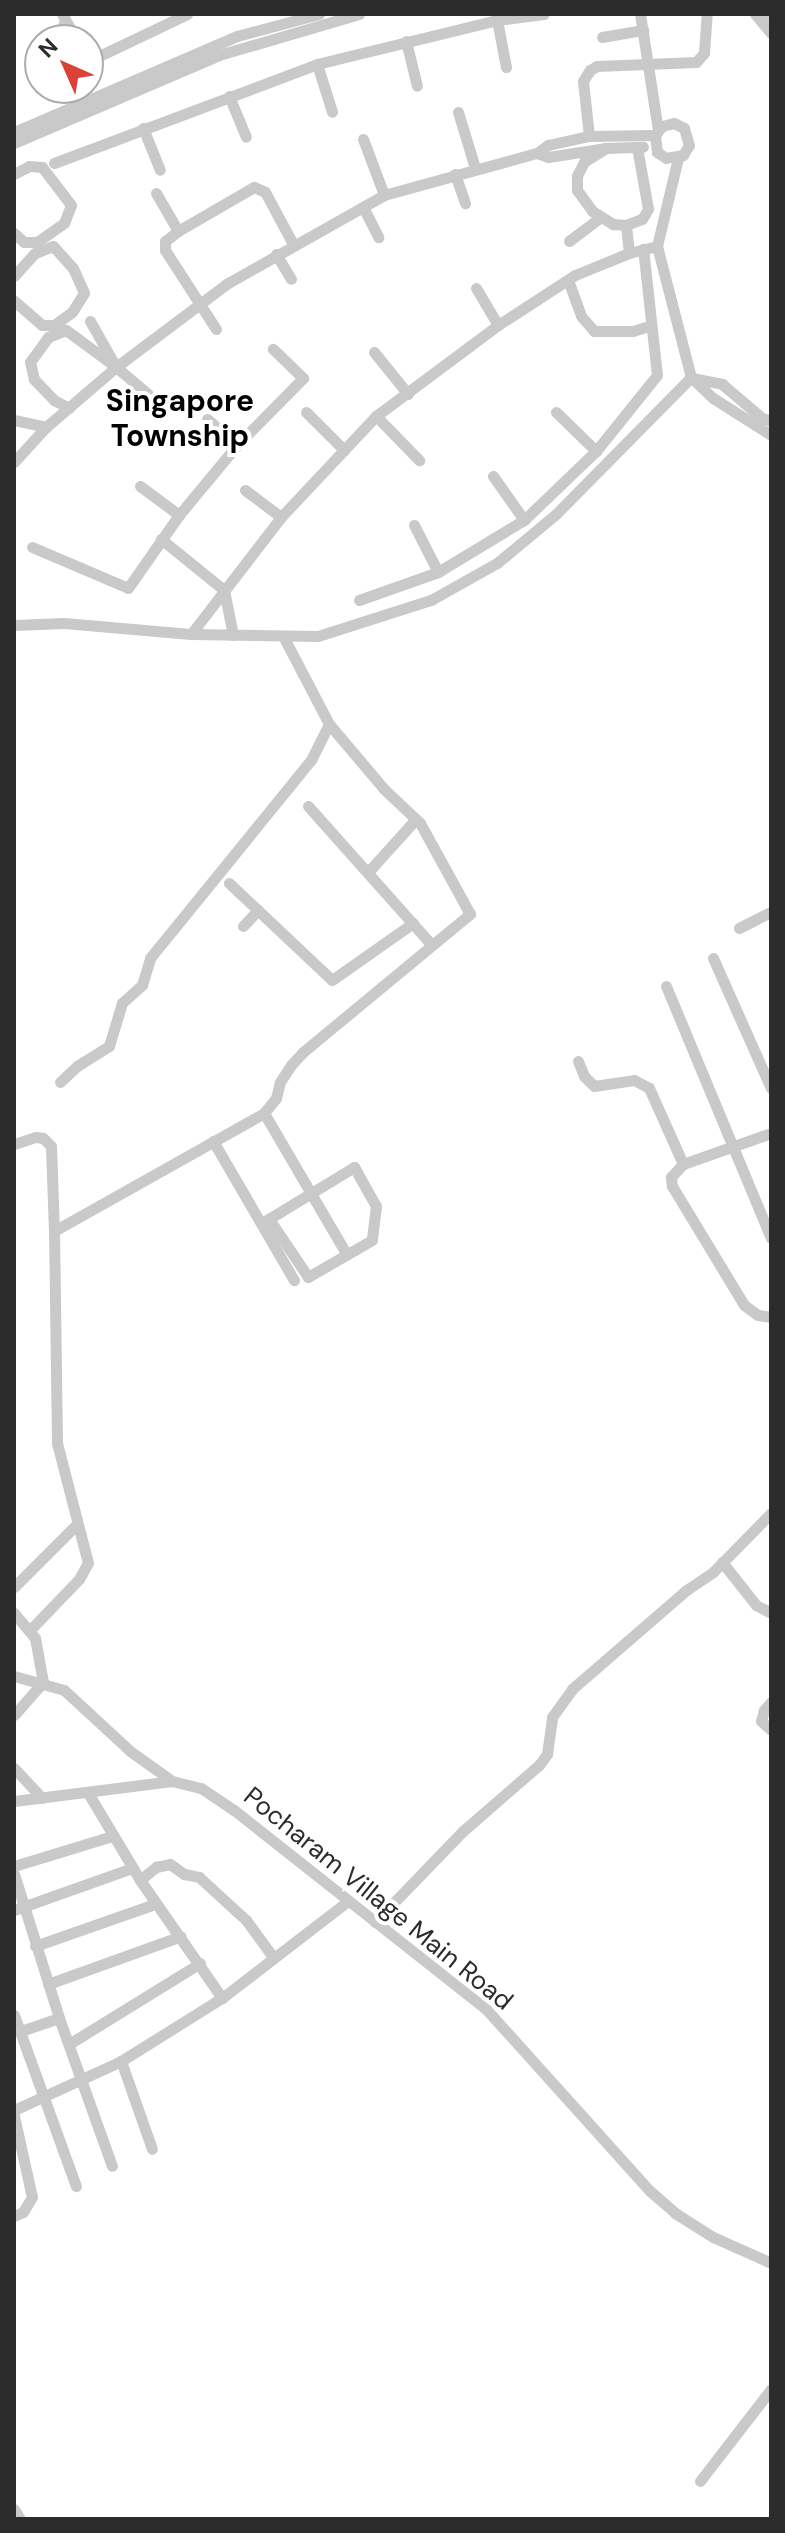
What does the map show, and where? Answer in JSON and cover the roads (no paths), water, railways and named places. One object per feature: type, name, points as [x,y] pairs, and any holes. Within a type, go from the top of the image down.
[{"type":"street","points":[[104,54],[187,14]]},
{"type":"street","points":[[104,93],[237,36],[319,14]]},
{"type":"street","points":[[14,143],[219,55],[359,14]]},
{"type":"street","points":[[54,163],[317,64],[497,20],[544,14]]},
{"type":"street","points":[[640,14],[661,156],[678,158]]},
{"type":"street","points":[[589,136],[585,75],[597,66],[696,62],[702,58],[707,14]]},
{"type":"street","points":[[755,14],[771,33]]},
{"type":"street","points":[[497,20],[506,67]]},
{"type":"street","points":[[602,37],[643,30]]},
{"type":"street","points":[[406,41],[417,86]]},
{"type":"street","points":[[317,64],[332,112]]},
{"type":"street","points":[[229,96],[246,137]]},
{"type":"street","points":[[14,132],[77,104]]},
{"type":"street","points":[[458,112],[475,168]]},
{"type":"street","points":[[537,153],[548,157],[606,148],[637,147],[674,123],[684,128],[689,145],[678,158],[657,246],[691,377],[713,398],[771,435]]},
{"type":"street","points":[[143,128],[160,170]]},
{"type":"street","points":[[14,462],[46,427],[116,367],[200,303],[293,244],[384,195],[537,153],[548,145],[589,136],[656,137]]},
{"type":"street","points":[[363,139],[384,195]]},
{"type":"street","points":[[606,148],[584,162],[577,176],[577,190],[584,203],[601,217],[613,224],[626,225],[642,219],[648,209],[637,147]]},
{"type":"street","points":[[14,174],[29,166],[42,167],[71,205],[64,223],[37,242],[24,242],[14,233]]},
{"type":"street","points":[[455,174],[465,203]]},
{"type":"street","points":[[216,329],[163,246],[178,231],[254,187],[265,192],[293,244]]},
{"type":"street","points":[[156,193],[178,231]]},
{"type":"street","points":[[363,207],[378,237]]},
{"type":"street","points":[[569,241],[601,217]]},
{"type":"street","points":[[626,225],[629,253]]},
{"type":"street","points":[[14,276],[35,253],[53,246],[73,268],[84,293],[72,312],[54,325],[42,325],[14,301]]},
{"type":"street","points":[[191,634],[281,517],[376,416],[498,325],[568,280],[629,253],[657,246]]},
{"type":"street","points":[[359,600],[438,572],[524,520],[596,451],[657,375],[643,249]]},
{"type":"street","points":[[276,254],[291,279]]},
{"type":"street","points":[[568,280],[581,316],[594,331],[633,331],[651,325]]},
{"type":"street","points":[[476,288],[498,325]]},
{"type":"street","points":[[90,321],[116,367]]},
{"type":"street","points":[[69,408],[54,400],[34,379],[30,362],[48,337],[66,330],[148,394]]},
{"type":"street","points":[[32,547],[128,588],[179,515],[237,445],[303,378],[273,349]]},
{"type":"street","points":[[374,352],[408,394]]},
{"type":"street","points":[[691,377],[722,384],[762,418],[771,421]]},
{"type":"street","points":[[14,625],[64,623],[191,634],[318,636],[431,600],[497,563],[556,514],[691,377]]},
{"type":"street","points":[[306,412],[344,450]]},
{"type":"street","points":[[556,412],[596,451]]},
{"type":"street","points":[[376,416],[419,460]]},
{"type":"street","points":[[207,419],[237,445]]},
{"type":"street","points":[[14,420],[46,427]]},
{"type":"street","points":[[493,476],[524,520]]},
{"type":"street","points":[[140,486],[179,515]]},
{"type":"street","points":[[245,490],[281,517]]},
{"type":"street","points":[[414,525],[438,572]]},
{"type":"street","points":[[161,539],[224,590],[233,635]]},
{"type":"street","points":[[54,1231],[264,1113],[276,1098],[280,1082],[291,1065],[470,914],[416,819],[384,789],[329,724],[283,636]]},
{"type":"street","points":[[60,1082],[77,1066],[109,1046],[122,1003],[142,985],[150,958],[311,760],[329,724]]},
{"type":"street","points":[[308,806],[431,944]]},
{"type":"street","points":[[369,871],[416,819]]},
{"type":"street","points":[[229,883],[332,980],[413,923]]},
{"type":"street","points":[[243,926],[258,910]]},
{"type":"street","points":[[739,928],[771,912]]},
{"type":"street","points":[[713,958],[771,1088]]},
{"type":"street","points":[[666,986],[771,1238]]},
{"type":"street","points":[[578,1061],[584,1076],[594,1086],[634,1080],[649,1088],[683,1164]]},
{"type":"street","points":[[264,1113],[347,1255]]},
{"type":"street","points":[[771,1133],[683,1164],[671,1177],[672,1186],[744,1305],[758,1315],[771,1317]]},
{"type":"street","points":[[14,1144],[36,1137],[43,1138],[51,1146],[57,1443],[76,1525],[86,1551],[86,1569],[31,1629]]},
{"type":"street","points":[[213,1141],[266,1221],[306,1277],[374,1237],[376,1206],[354,1167],[266,1221]]},
{"type":"street","points":[[266,1221],[294,1280]]},
{"type":"street","points":[[375,1922],[463,1831],[539,1765],[547,1754],[552,1717],[572,1689],[722,1562],[771,1513]]},
{"type":"street","points":[[14,1587],[76,1525]]},
{"type":"street","points":[[722,1562],[756,1605],[771,1613]]},
{"type":"street","points":[[14,1613],[31,1629],[38,1647],[43,1682],[14,1715]]},
{"type":"street","points":[[14,1676],[43,1682],[77,1699],[130,1751],[172,1781]]},
{"type":"street","points":[[771,1702],[764,1710],[761,1721],[771,1730]]},
{"type":"street","points":[[14,1768],[42,1798]]},
{"type":"street","name":"Pocharam Village Main Road","points":[[14,1801],[172,1781],[201,1788],[234,1810],[486,2009],[650,2191],[675,2213],[713,2237],[771,2263]]},
{"type":"street","points":[[88,1793],[155,1904],[181,1936],[222,1998]]},
{"type":"street","points":[[14,1866],[112,1836]]},
{"type":"street","points":[[140,1880],[156,1867],[170,1864],[184,1874],[199,1877],[233,1906],[273,1957]]},
{"type":"street","points":[[19,1908],[132,1868]]},
{"type":"street","points":[[14,1874],[19,1908],[112,2166]]},
{"type":"street","points":[[14,2110],[121,2061],[222,1998],[348,1901]]},
{"type":"street","points":[[35,1946],[155,1904]]},
{"type":"street","points":[[48,1984],[181,1936]]},
{"type":"street","points":[[69,2044],[200,1963]]},
{"type":"street","points":[[14,2015],[76,2186]]},
{"type":"street","points":[[21,2031],[59,2018]]},
{"type":"street","points":[[121,2061],[152,2149]]},
{"type":"street","points":[[14,2116],[32,2197],[23,2212],[14,2216]]},
{"type":"street","points":[[700,2481],[771,2390]]},
{"type":"street","points":[[14,2509],[20,2519]]},
{"type":"district","name":"Singapore Township","points":[[180,418]]}]
